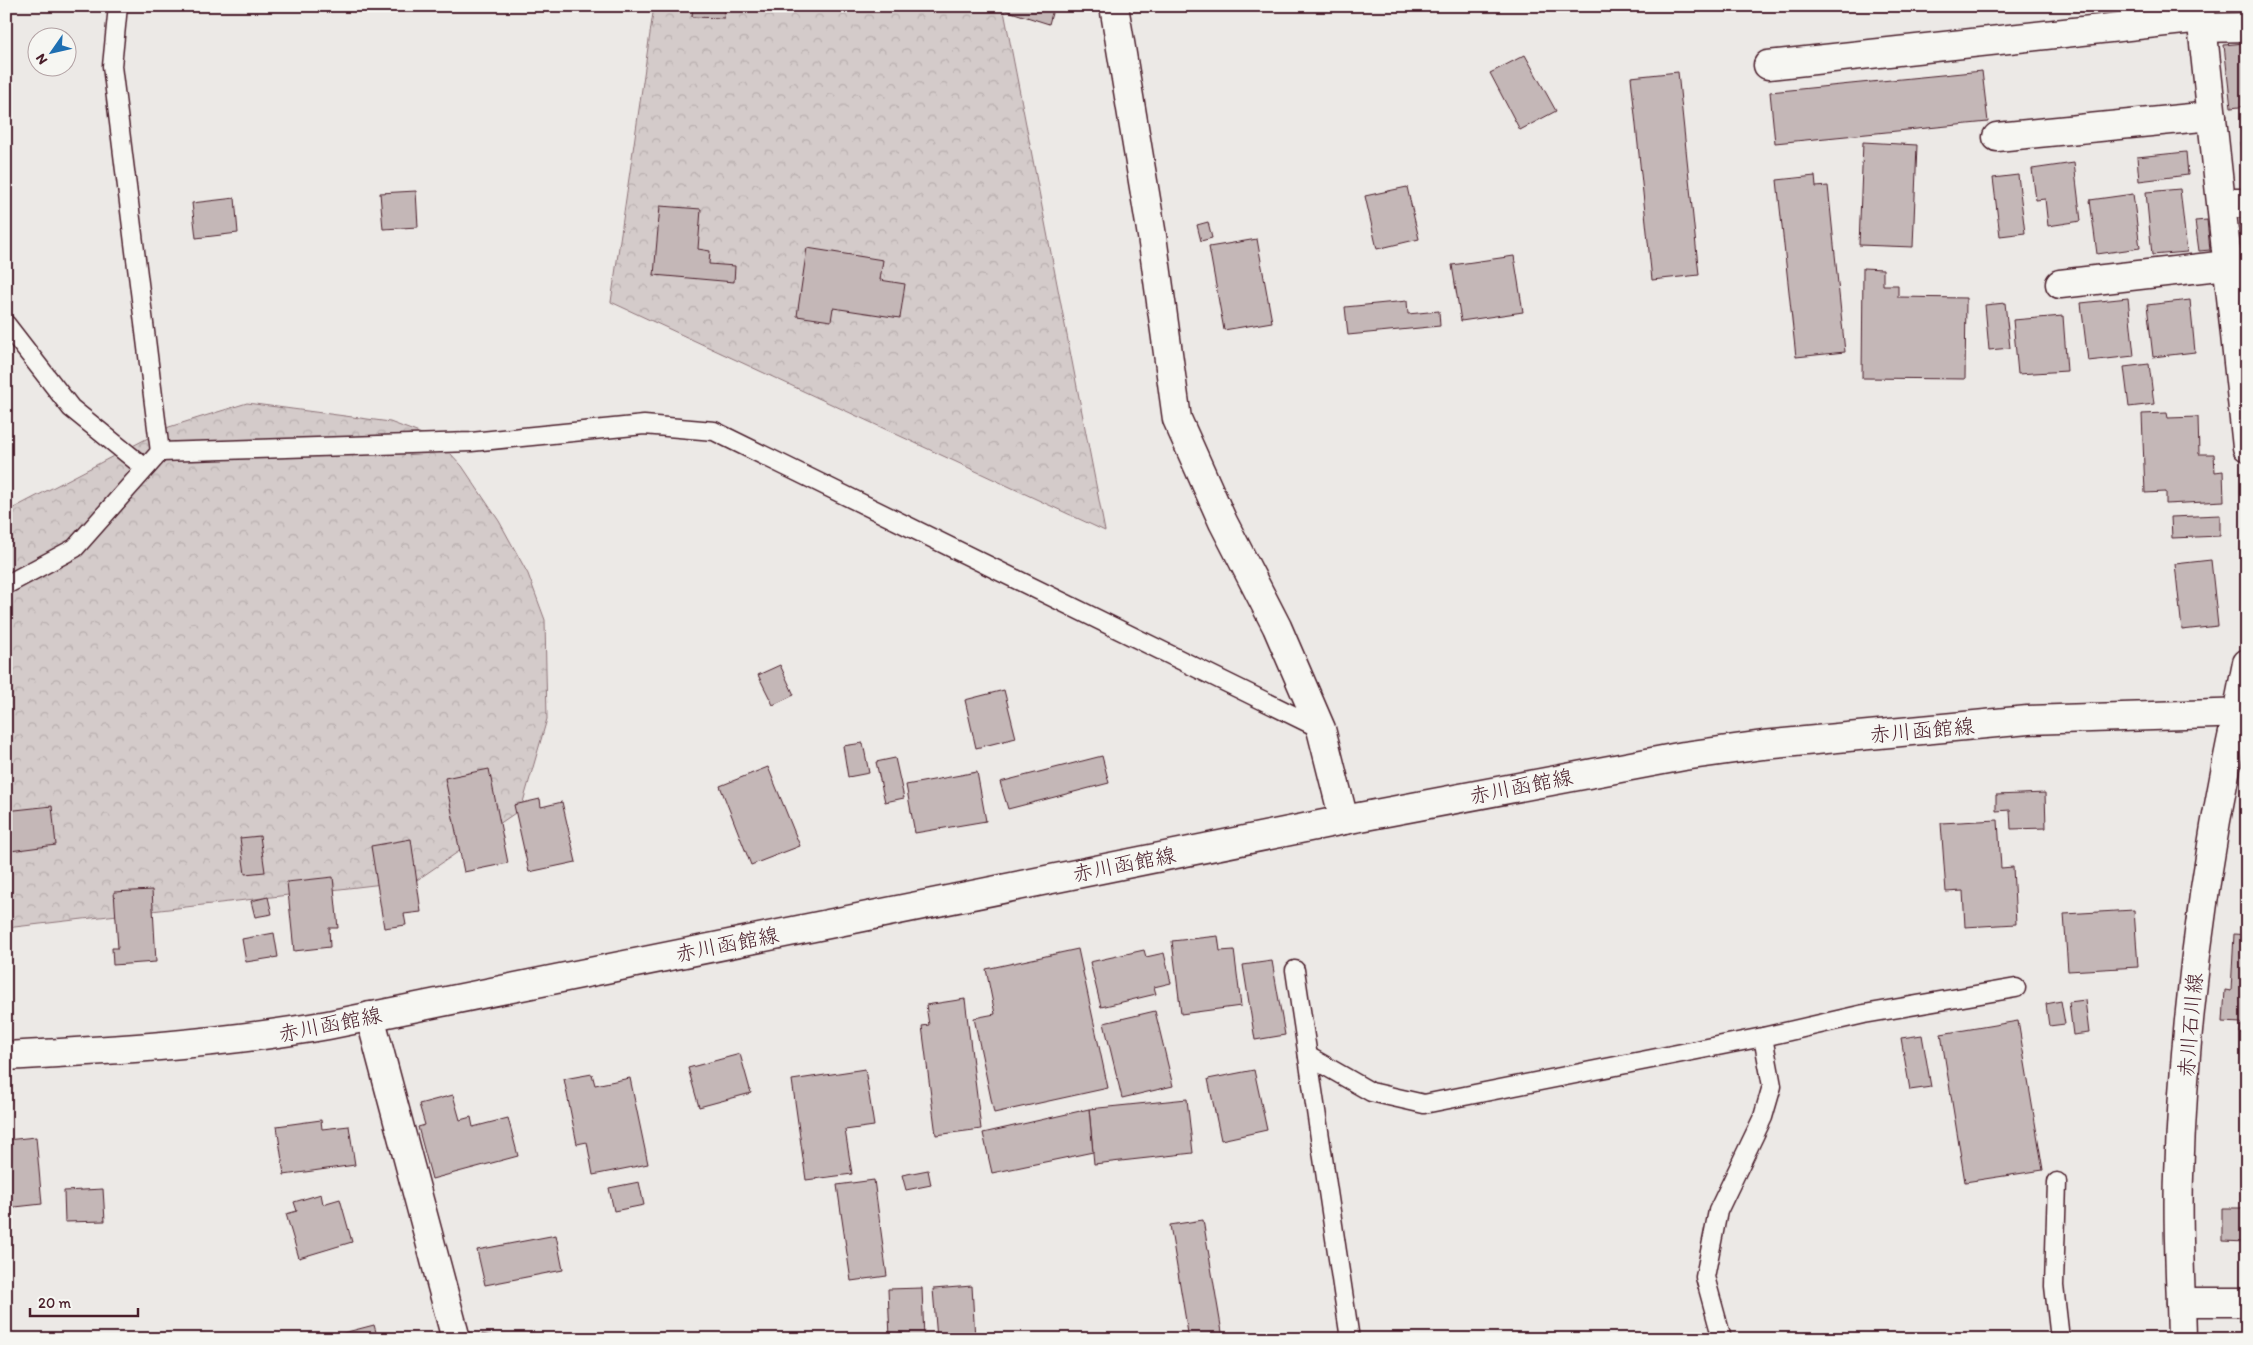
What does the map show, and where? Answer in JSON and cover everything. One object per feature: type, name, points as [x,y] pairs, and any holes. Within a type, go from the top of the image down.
[{"type":"street","points":[[1114,6],[1152,236],[1177,419],[1223,522],[1277,627],[1321,729],[1344,820]]},
{"type":"street","points":[[1768,65],[2201,17],[2247,28]]},
{"type":"street","points":[[2201,17],[2212,116],[2234,203],[2227,265],[2243,375],[2247,447]]},
{"type":"street","points":[[1997,137],[2212,116]]},
{"type":"street","points":[[2060,284],[2227,265]]},
{"type":"street","name":"赤川石川線","points":[[2182,1339],[2179,1176],[2194,979],[2221,788],[2242,714],[2247,664]]},
{"type":"street","name":"赤川函館線","points":[[6,1056],[128,1049],[273,1035],[1344,820],[1684,756],[1764,745],[2028,720],[2152,714],[2242,714]]},
{"type":"street","points":[[370,1016],[456,1339]]},
{"type":"street","points":[[2181,1302],[2247,1302]]},
{"type":"lane","points":[[118,6],[112,66],[160,452]]},
{"type":"lane","points":[[6,324],[70,408],[145,468]]},
{"type":"lane","points":[[6,585],[75,548],[160,452],[471,442],[644,425],[714,431],[1321,729]]},
{"type":"lane","points":[[1295,970],[1350,1339]]},
{"type":"lane","points":[[1308,1056],[1371,1092],[1424,1104],[1763,1037],[1864,1014],[2016,988]]},
{"type":"lane","points":[[1722,1339],[1705,1278],[1718,1211],[1762,1116],[1772,1086],[1763,1037]]},
{"type":"lane","points":[[2057,1182],[2054,1286],[2060,1339]]},
{"type":"green space","points":[[654,6],[1003,6],[1105,531],[611,302]]},
{"type":"green space","points":[[247,403],[390,422],[438,440],[462,466],[499,521],[528,574],[545,620],[547,719],[521,809],[417,880],[6,928],[6,512],[169,427]]},
{"type":"building","points":[[693,6],[725,6],[724,18],[692,17]]},
{"type":"building","points":[[992,6],[1054,6],[1049,24]]},
{"type":"building","points":[[2245,43],[2247,106],[2231,108],[2224,45]]},
{"type":"building","points":[[1525,55],[1556,111],[1520,130],[1490,73]]},
{"type":"building","points":[[1982,71],[1988,122],[1775,143],[1770,92]]},
{"type":"building","points":[[1678,72],[1699,275],[1652,280],[1631,77]]},
{"type":"building","points":[[2247,141],[2247,181],[2244,181],[2240,142]]},
{"type":"building","points":[[1863,142],[1917,145],[1913,247],[1859,245]]},
{"type":"building","points":[[2186,152],[2188,175],[2139,181],[2137,157]]},
{"type":"building","points":[[2074,163],[2081,221],[2048,226],[2045,199],[2036,200],[2032,169]]},
{"type":"building","points":[[2018,175],[2025,233],[2000,236],[1993,178]]},
{"type":"building","points":[[1815,176],[1816,187],[1828,186],[1845,352],[1796,357],[1777,180]]},
{"type":"building","points":[[1407,187],[1419,239],[1377,249],[1365,196]]},
{"type":"building","points":[[2180,189],[2187,252],[2152,255],[2146,192]]},
{"type":"building","points":[[416,191],[418,227],[383,229],[380,193]]},
{"type":"building","points":[[2133,194],[2140,248],[2097,254],[2090,200]]},
{"type":"building","points":[[235,198],[238,233],[196,238],[192,203]]},
{"type":"building","points":[[660,206],[701,209],[698,249],[710,251],[709,264],[735,266],[734,282],[654,275]]},
{"type":"building","points":[[2244,216],[2247,216],[2247,232],[2245,232]]},
{"type":"building","points":[[2207,220],[2210,250],[2199,251],[2195,221]]},
{"type":"building","points":[[1208,222],[1212,238],[1201,241],[1197,225]]},
{"type":"building","points":[[1257,239],[1272,322],[1224,330],[1209,247]]},
{"type":"building","points":[[807,248],[883,260],[880,280],[905,284],[900,318],[833,308],[831,321],[797,316]]},
{"type":"building","points":[[1514,256],[1523,312],[1461,321],[1452,265]]},
{"type":"building","points":[[1863,268],[1883,269],[1883,285],[1898,285],[1898,297],[1966,298],[1965,379],[1862,378]]},
{"type":"building","points":[[2128,298],[2134,356],[2088,361],[2081,303]]},
{"type":"building","points":[[2190,300],[2195,352],[2153,357],[2147,305]]},
{"type":"building","points":[[1407,301],[1408,314],[1439,311],[1440,326],[1348,335],[1345,307]]},
{"type":"building","points":[[2005,303],[2010,348],[1989,350],[1985,305]]},
{"type":"building","points":[[2063,316],[2067,371],[2018,374],[2013,320]]},
{"type":"building","points":[[2149,364],[2154,404],[2129,407],[2124,367]]},
{"type":"building","points":[[2167,413],[2168,418],[2198,417],[2199,454],[2214,454],[2215,472],[2223,471],[2224,501],[2166,504],[2166,492],[2145,493],[2142,414]]},
{"type":"building","points":[[2220,515],[2220,536],[2172,538],[2171,517]]},
{"type":"building","points":[[2211,560],[2218,626],[2182,630],[2175,564]]},
{"type":"building","points":[[780,665],[794,695],[773,705],[758,675]]},
{"type":"building","points":[[1004,690],[1016,738],[976,748],[965,700]]},
{"type":"building","points":[[863,743],[869,773],[848,777],[843,746]]},
{"type":"building","points":[[1102,756],[1109,783],[1008,809],[1000,782]]},
{"type":"building","points":[[895,758],[904,798],[885,802],[876,762]]},
{"type":"building","points":[[768,767],[800,846],[751,865],[720,786]]},
{"type":"building","points":[[489,769],[508,863],[464,872],[445,778]]},
{"type":"building","points":[[977,772],[986,821],[915,833],[906,785]]},
{"type":"building","points":[[2045,793],[2046,828],[2011,829],[2010,810],[1996,811],[1996,795]]},
{"type":"building","points":[[540,799],[541,807],[562,802],[576,862],[529,872],[514,805]]},
{"type":"building","points":[[52,806],[56,845],[10,851],[6,811]]},
{"type":"building","points":[[1998,820],[2001,868],[2013,867],[2016,924],[1965,927],[1963,891],[1946,892],[1941,823]]},
{"type":"building","points":[[2246,833],[2247,893],[2244,893]]},
{"type":"building","points":[[260,836],[265,872],[245,874],[240,838]]},
{"type":"building","points":[[411,839],[421,912],[404,914],[406,925],[384,928],[371,846]]},
{"type":"building","points":[[333,877],[338,928],[329,928],[330,947],[294,951],[287,882]]},
{"type":"building","points":[[152,890],[156,962],[113,965],[112,948],[118,948],[114,892]]},
{"type":"building","points":[[268,897],[272,914],[255,917],[251,901]]},
{"type":"building","points":[[2134,910],[2138,967],[2068,971],[2064,914]]},
{"type":"building","points":[[274,933],[278,957],[246,962],[242,939]]},
{"type":"building","points":[[2234,934],[2247,935],[2247,1033],[2240,1033],[2241,1023],[2223,1022],[2225,990],[2231,991]]},
{"type":"building","points":[[1218,936],[1220,951],[1234,950],[1241,1006],[1181,1014],[1172,941]]},
{"type":"building","points":[[1078,949],[1108,1088],[994,1113],[974,1018],[995,1014],[986,969]]},
{"type":"building","points":[[1144,950],[1146,957],[1164,953],[1171,983],[1154,987],[1156,994],[1101,1007],[1090,962]]},
{"type":"building","points":[[1272,961],[1285,1035],[1255,1040],[1243,965]]},
{"type":"building","points":[[965,999],[981,1129],[936,1135],[922,1026],[929,1025],[926,1005]]},
{"type":"building","points":[[2085,1000],[2089,1033],[2073,1035],[2069,1002]]},
{"type":"building","points":[[2061,1001],[2065,1024],[2049,1026],[2046,1004]]},
{"type":"building","points":[[1155,1011],[1173,1086],[1122,1098],[1104,1023]]},
{"type":"building","points":[[2018,1021],[2043,1170],[1965,1182],[1941,1034]]},
{"type":"building","points":[[1922,1035],[1931,1087],[1910,1090],[1901,1038]]},
{"type":"building","points":[[740,1054],[751,1093],[699,1107],[688,1068]]},
{"type":"building","points":[[865,1069],[874,1126],[845,1130],[852,1174],[806,1180],[792,1080]]},
{"type":"building","points":[[1254,1070],[1267,1130],[1221,1140],[1208,1079]]},
{"type":"building","points":[[592,1074],[595,1085],[630,1078],[648,1164],[593,1175],[587,1142],[577,1144],[564,1079]]},
{"type":"building","points":[[453,1095],[460,1120],[471,1117],[473,1127],[508,1118],[518,1156],[432,1179],[418,1127],[425,1125],[419,1104]]},
{"type":"building","points":[[1187,1099],[1193,1153],[1094,1164],[1089,1109]]},
{"type":"building","points":[[1089,1109],[1093,1152],[992,1173],[983,1133]]},
{"type":"building","points":[[321,1120],[322,1129],[349,1126],[355,1165],[284,1175],[277,1126]]},
{"type":"building","points":[[36,1137],[42,1204],[6,1208],[6,1140]]},
{"type":"building","points":[[928,1170],[931,1185],[906,1190],[902,1175]]},
{"type":"building","points":[[874,1180],[887,1276],[851,1281],[837,1185]]},
{"type":"building","points":[[639,1182],[644,1205],[614,1211],[609,1188]]},
{"type":"building","points":[[103,1189],[105,1221],[65,1222],[64,1191]]},
{"type":"building","points":[[321,1194],[323,1204],[340,1199],[352,1242],[299,1258],[286,1214],[297,1211],[294,1202]]},
{"type":"building","points":[[2222,1208],[2247,1208],[2247,1242],[2222,1241]]},
{"type":"building","points":[[1203,1220],[1223,1338],[1189,1339],[1170,1225]]},
{"type":"building","points":[[556,1235],[563,1270],[485,1285],[477,1250]]},
{"type":"building","points":[[972,1286],[975,1339],[937,1339],[933,1289]]},
{"type":"building","points":[[922,1288],[924,1339],[890,1339],[888,1289]]},
{"type":"building","points":[[374,1325],[378,1339],[320,1339]]},
{"type":"building","points":[[482,1334],[505,1339],[482,1339]]}]
